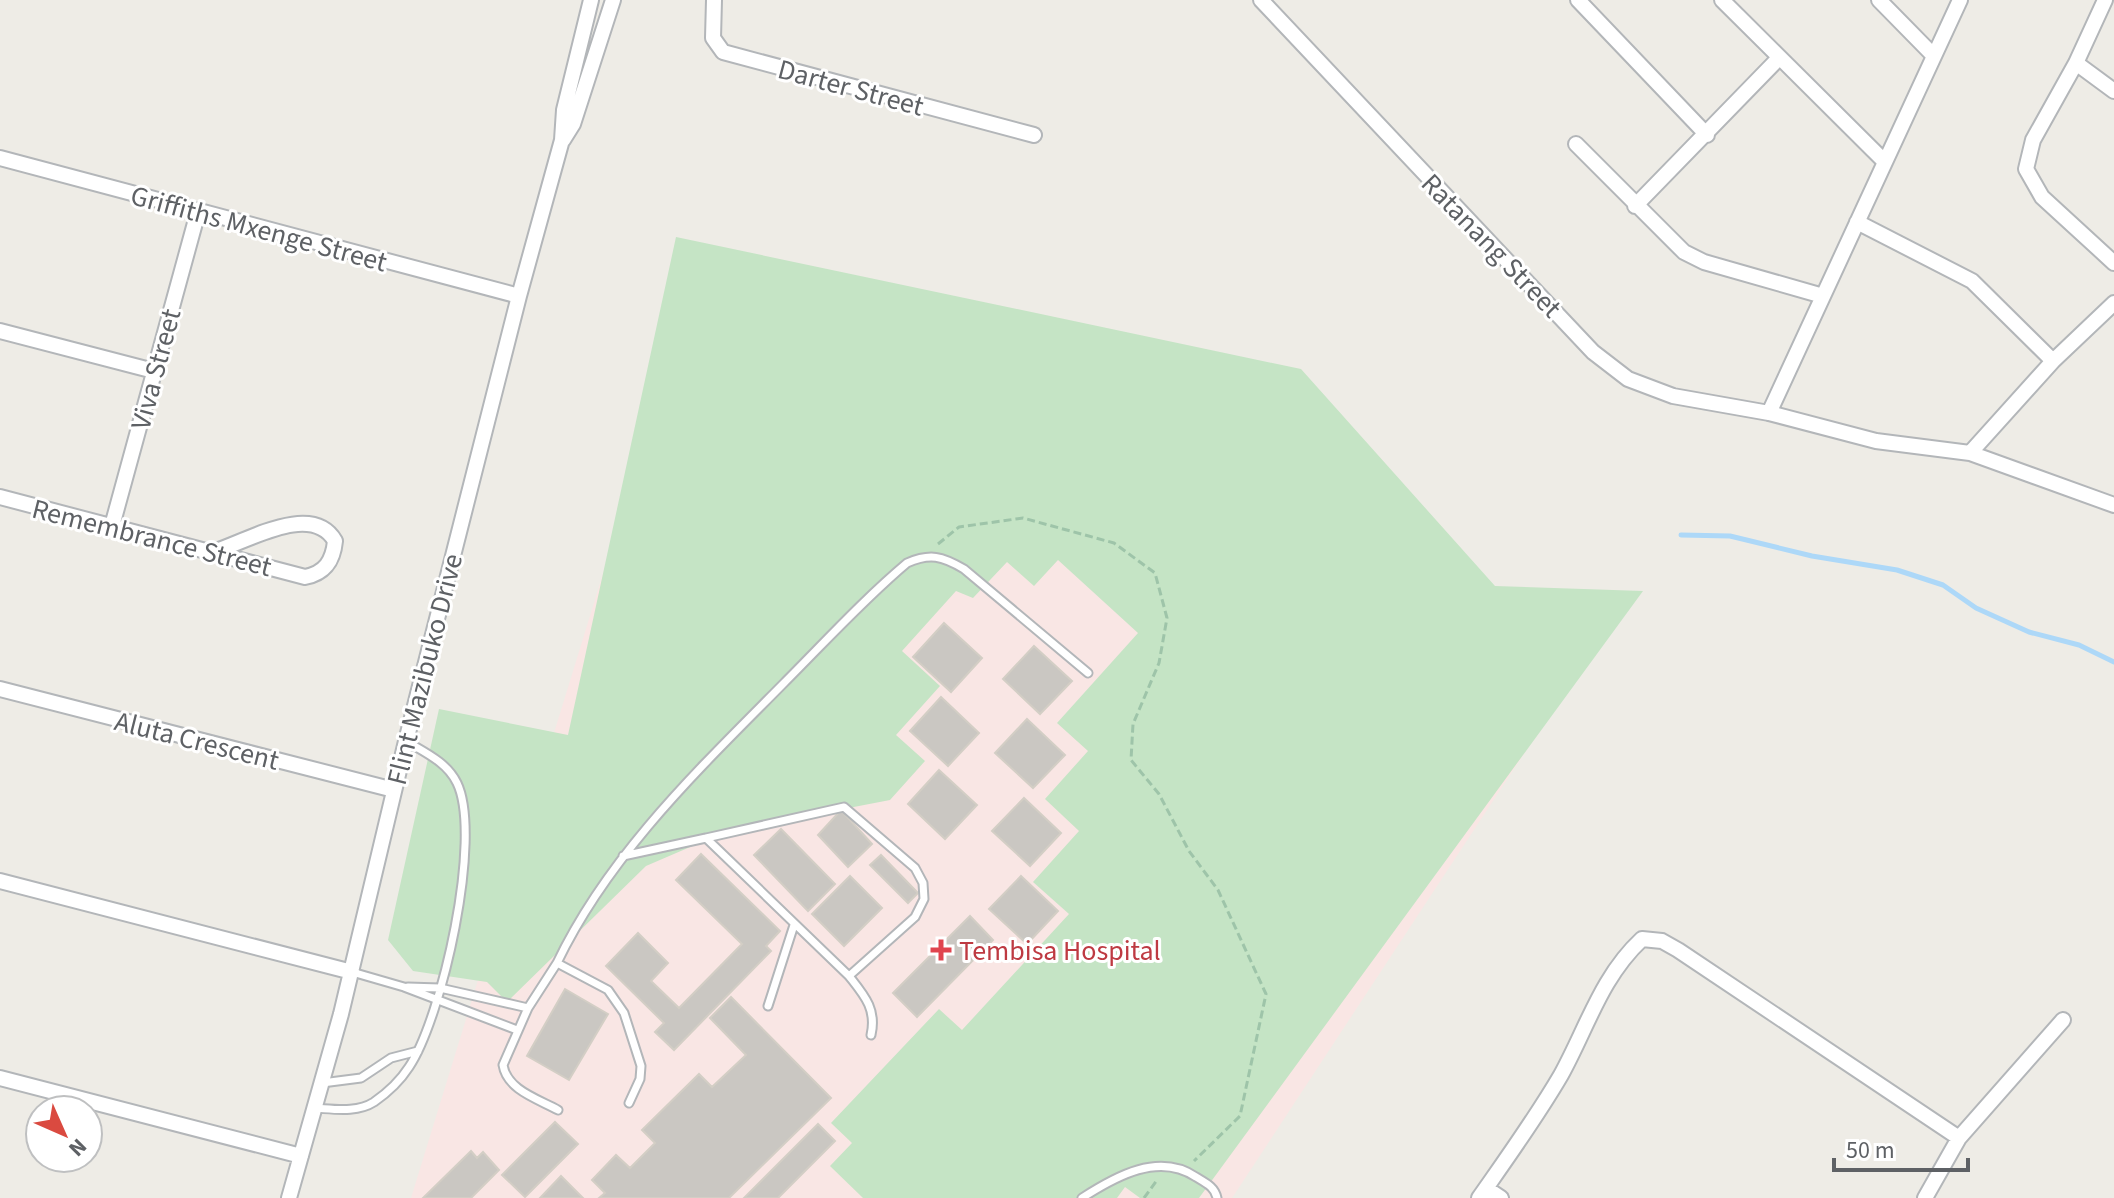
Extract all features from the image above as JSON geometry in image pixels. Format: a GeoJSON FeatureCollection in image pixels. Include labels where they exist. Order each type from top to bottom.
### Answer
{"type":"FeatureCollection","features":[{"type":"Feature","properties":{"kind":"street","name":"Flint Mazibuko Drive"},"geometry":{"type":"LineString","coordinates":[[289,1198],[352,972],[406,741],[519,296],[562,140],[564,110],[591,0]]}},
{"type":"Feature","properties":{"kind":"street","name":"Flint Mazibuko Drive"},"geometry":{"type":"LineString","coordinates":[[562,140],[573,124],[613,0]]}},
{"type":"Feature","properties":{"kind":"street","name":"Darter Street"},"geometry":{"type":"LineString","coordinates":[[714,0],[713,38],[723,52],[1034,135]]}},
{"type":"Feature","properties":{"kind":"street","name":"Ratanang Street"},"geometry":{"type":"LineString","coordinates":[[1261,0],[1609,367],[1628,379],[1673,396],[1769,413],[1876,441],[1970,453],[2114,505]]}},
{"type":"Feature","properties":{"kind":"street"},"geometry":{"type":"LineString","coordinates":[[1578,0],[1707,135]]}},
{"type":"Feature","properties":{"kind":"street"},"geometry":{"type":"LineString","coordinates":[[1722,0],[1885,162]]}},
{"type":"Feature","properties":{"kind":"street"},"geometry":{"type":"LineString","coordinates":[[1879,0],[1933,55]]}},
{"type":"Feature","properties":{"kind":"street"},"geometry":{"type":"LineString","coordinates":[[1769,413],[1960,0]]}},
{"type":"Feature","properties":{"kind":"street"},"geometry":{"type":"LineString","coordinates":[[2105,0],[2076,63],[2033,140],[2026,169],[2042,197],[2114,263]]}},
{"type":"Feature","properties":{"kind":"street"},"geometry":{"type":"LineString","coordinates":[[1635,206],[1779,58]]}},
{"type":"Feature","properties":{"kind":"street"},"geometry":{"type":"LineString","coordinates":[[2076,63],[2114,91]]}},
{"type":"Feature","properties":{"kind":"street"},"geometry":{"type":"LineString","coordinates":[[1576,144],[1684,252],[1704,262],[1823,296]]}},
{"type":"Feature","properties":{"kind":"street","name":"Griffiths Mxenge Street"},"geometry":{"type":"LineString","coordinates":[[0,158],[519,296]]}},
{"type":"Feature","properties":{"kind":"street","name":"Viva Street"},"geometry":{"type":"LineString","coordinates":[[112,526],[198,212]]}},
{"type":"Feature","properties":{"kind":"street"},"geometry":{"type":"LineString","coordinates":[[1857,222],[1972,281],[2053,361]]}},
{"type":"Feature","properties":{"kind":"street"},"geometry":{"type":"LineString","coordinates":[[1970,453],[2053,361],[2114,303]]}},
{"type":"Feature","properties":{"kind":"street"},"geometry":{"type":"LineString","coordinates":[[0,331],[154,371]]}},
{"type":"Feature","properties":{"kind":"street","name":"Remembrance Street"},"geometry":{"type":"LineString","coordinates":[[0,497],[305,577],[318,574],[334,553],[335,541],[329,530],[310,522],[269,531],[213,552]]}},
{"type":"Feature","properties":{"kind":"street","name":"Aluta Crescent"},"geometry":{"type":"LineString","coordinates":[[0,689],[394,790]]}},
{"type":"Feature","properties":{"kind":"street"},"geometry":{"type":"LineString","coordinates":[[0,881],[352,972]]}},
{"type":"Feature","properties":{"kind":"street"},"geometry":{"type":"LineString","coordinates":[[1501,1198],[1483,1193],[1561,1074],[1619,961],[1642,939],[1651,938],[1678,950],[1959,1138]]}},
{"type":"Feature","properties":{"kind":"street"},"geometry":{"type":"LineString","coordinates":[[1925,1198],[1959,1138],[2063,1020]]}},
{"type":"Feature","properties":{"kind":"street"},"geometry":{"type":"LineString","coordinates":[[0,1078],[301,1156]]}},
{"type":"Feature","properties":{"kind":"lane"},"geometry":{"type":"LineString","coordinates":[[558,1110],[515,1086],[504,1073],[505,1053],[591,899],[623,856],[722,746],[888,579],[923,556],[943,556],[964,569],[1088,673]]}},
{"type":"Feature","properties":{"kind":"lane"},"geometry":{"type":"LineString","coordinates":[[314,1108],[351,1109],[374,1101],[397,1082],[418,1051],[440,988],[457,917],[464,847],[461,792],[456,779],[438,760],[406,741]]}},
{"type":"Feature","properties":{"kind":"lane"},"geometry":{"type":"LineString","coordinates":[[623,856],[844,807],[915,868],[923,883],[924,899],[915,917],[849,976]]}},
{"type":"Feature","properties":{"kind":"lane"},"geometry":{"type":"LineString","coordinates":[[706,838],[849,976],[873,1013],[871,1035]]}},
{"type":"Feature","properties":{"kind":"lane"},"geometry":{"type":"LineString","coordinates":[[768,1006],[794,925]]}},
{"type":"Feature","properties":{"kind":"lane"},"geometry":{"type":"LineString","coordinates":[[557,963],[608,990],[624,1013],[641,1066],[640,1079],[629,1103]]}},
{"type":"Feature","properties":{"kind":"lane"},"geometry":{"type":"LineString","coordinates":[[352,972],[404,987],[517,1030]]}},
{"type":"Feature","properties":{"kind":"lane"},"geometry":{"type":"LineString","coordinates":[[404,987],[440,988],[528,1008]]}},
{"type":"Feature","properties":{"kind":"lane"},"geometry":{"type":"LineString","coordinates":[[322,1083],[361,1078],[391,1058],[418,1051]]}},
{"type":"Feature","properties":{"kind":"lane"},"geometry":{"type":"LineString","coordinates":[[1082,1198],[1148,1166],[1170,1164],[1184,1169],[1211,1187],[1217,1198]]}},
{"type":"Feature","properties":{"kind":"path"},"geometry":{"type":"LineString","coordinates":[[923,556],[959,527],[1023,518],[1114,543],[1155,573],[1167,618],[1159,663],[1133,724],[1131,760],[1159,794],[1189,851],[1218,890],[1266,994],[1240,1116],[1184,1169],[1166,1172],[1150,1186],[1144,1198]]}},
{"type":"Feature","properties":{"kind":"shaded area","name":"Tembisa Hospital"},"geometry":{"type":"Polygon","coordinates":[[[696,271],[1558,702],[1232,1198],[411,1198],[696,271]]]}},
{"type":"Feature","properties":{"kind":"green space","name":"Tembisa Hospital"},"geometry":{"type":"Polygon","coordinates":[[[676,237],[1301,369],[1495,586],[1643,591],[1199,1198],[1140,1198],[1125,1187],[1117,1198],[863,1198],[830,1166],[852,1143],[831,1123],[939,1009],[962,1030],[1069,914],[1033,882],[1079,831],[1045,799],[1088,751],[1057,723],[1138,633],[1058,560],[1034,586],[1007,562],[973,598],[956,591],[902,651],[940,686],[896,735],[925,761],[890,800],[725,832],[646,866],[507,1002],[487,982],[413,971],[388,940],[439,709],[568,735],[676,237]]]}},
{"type":"Feature","properties":{"kind":"building"},"geometry":{"type":"Polygon","coordinates":[[[944,623],[982,658],[951,692],[913,657],[944,623]]]}},
{"type":"Feature","properties":{"kind":"building"},"geometry":{"type":"Polygon","coordinates":[[[1034,646],[1072,681],[1040,714],[1003,679],[1034,646]]]}},
{"type":"Feature","properties":{"kind":"building"},"geometry":{"type":"Polygon","coordinates":[[[941,697],[979,733],[948,766],[910,731],[941,697]]]}},
{"type":"Feature","properties":{"kind":"building"},"geometry":{"type":"Polygon","coordinates":[[[1027,719],[1065,755],[1033,788],[995,753],[1027,719]]]}},
{"type":"Feature","properties":{"kind":"building"},"geometry":{"type":"Polygon","coordinates":[[[939,770],[977,805],[945,839],[908,804],[939,770]]]}},
{"type":"Feature","properties":{"kind":"building"},"geometry":{"type":"Polygon","coordinates":[[[1024,798],[1061,833],[1030,866],[992,831],[1024,798]]]}},
{"type":"Feature","properties":{"kind":"building"},"geometry":{"type":"Polygon","coordinates":[[[841,810],[872,844],[848,867],[818,835],[841,810]]]}},
{"type":"Feature","properties":{"kind":"building"},"geometry":{"type":"Polygon","coordinates":[[[781,829],[835,884],[808,911],[754,855],[781,829]]]}},
{"type":"Feature","properties":{"kind":"building"},"geometry":{"type":"Polygon","coordinates":[[[701,854],[780,931],[766,946],[771,951],[674,1050],[655,1032],[664,1023],[606,966],[638,933],[668,963],[651,981],[679,1008],[742,944],[676,880],[701,854]]]}},
{"type":"Feature","properties":{"kind":"building"},"geometry":{"type":"Polygon","coordinates":[[[881,855],[918,893],[908,903],[870,865],[881,855]]]}},
{"type":"Feature","properties":{"kind":"building"},"geometry":{"type":"Polygon","coordinates":[[[850,876],[882,908],[844,946],[812,914],[850,876]]]}},
{"type":"Feature","properties":{"kind":"building"},"geometry":{"type":"Polygon","coordinates":[[[1021,876],[1058,911],[1027,944],[989,909],[1021,876]]]}},
{"type":"Feature","properties":{"kind":"building"},"geometry":{"type":"Polygon","coordinates":[[[970,916],[993,940],[917,1017],[893,993],[970,916]]]}},
{"type":"Feature","properties":{"kind":"building"},"geometry":{"type":"Polygon","coordinates":[[[565,989],[608,1014],[569,1080],[527,1056],[565,989]]]}},
{"type":"Feature","properties":{"kind":"building"},"geometry":{"type":"Polygon","coordinates":[[[731,997],[831,1098],[729,1198],[599,1198],[605,1193],[592,1180],[616,1155],[630,1168],[655,1143],[642,1130],[699,1074],[712,1087],[746,1055],[710,1018],[731,997]]]}},
{"type":"Feature","properties":{"kind":"building"},"geometry":{"type":"Polygon","coordinates":[[[555,1122],[578,1144],[525,1197],[502,1175],[555,1122]]]}},
{"type":"Feature","properties":{"kind":"building"},"geometry":{"type":"Polygon","coordinates":[[[818,1124],[835,1141],[778,1198],[744,1198],[818,1124]]]}},
{"type":"Feature","properties":{"kind":"building"},"geometry":{"type":"Polygon","coordinates":[[[471,1151],[477,1158],[483,1152],[499,1170],[471,1198],[423,1198],[471,1151]]]}},
{"type":"Feature","properties":{"kind":"building"},"geometry":{"type":"Polygon","coordinates":[[[561,1176],[583,1198],[540,1198],[561,1176]]]}},
{"type":"Feature","properties":{"kind":"waterway"},"geometry":{"type":"LineString","coordinates":[[1681,535],[1730,536],[1812,556],[1897,570],[1943,585],[1976,608],[2029,632],[2079,645],[2114,662]]}},
{"type":"Feature","properties":{"kind":"place","name":"Tembisa Hospital"},"geometry":{"type":"Point","coordinates":[941,950]}}]}
